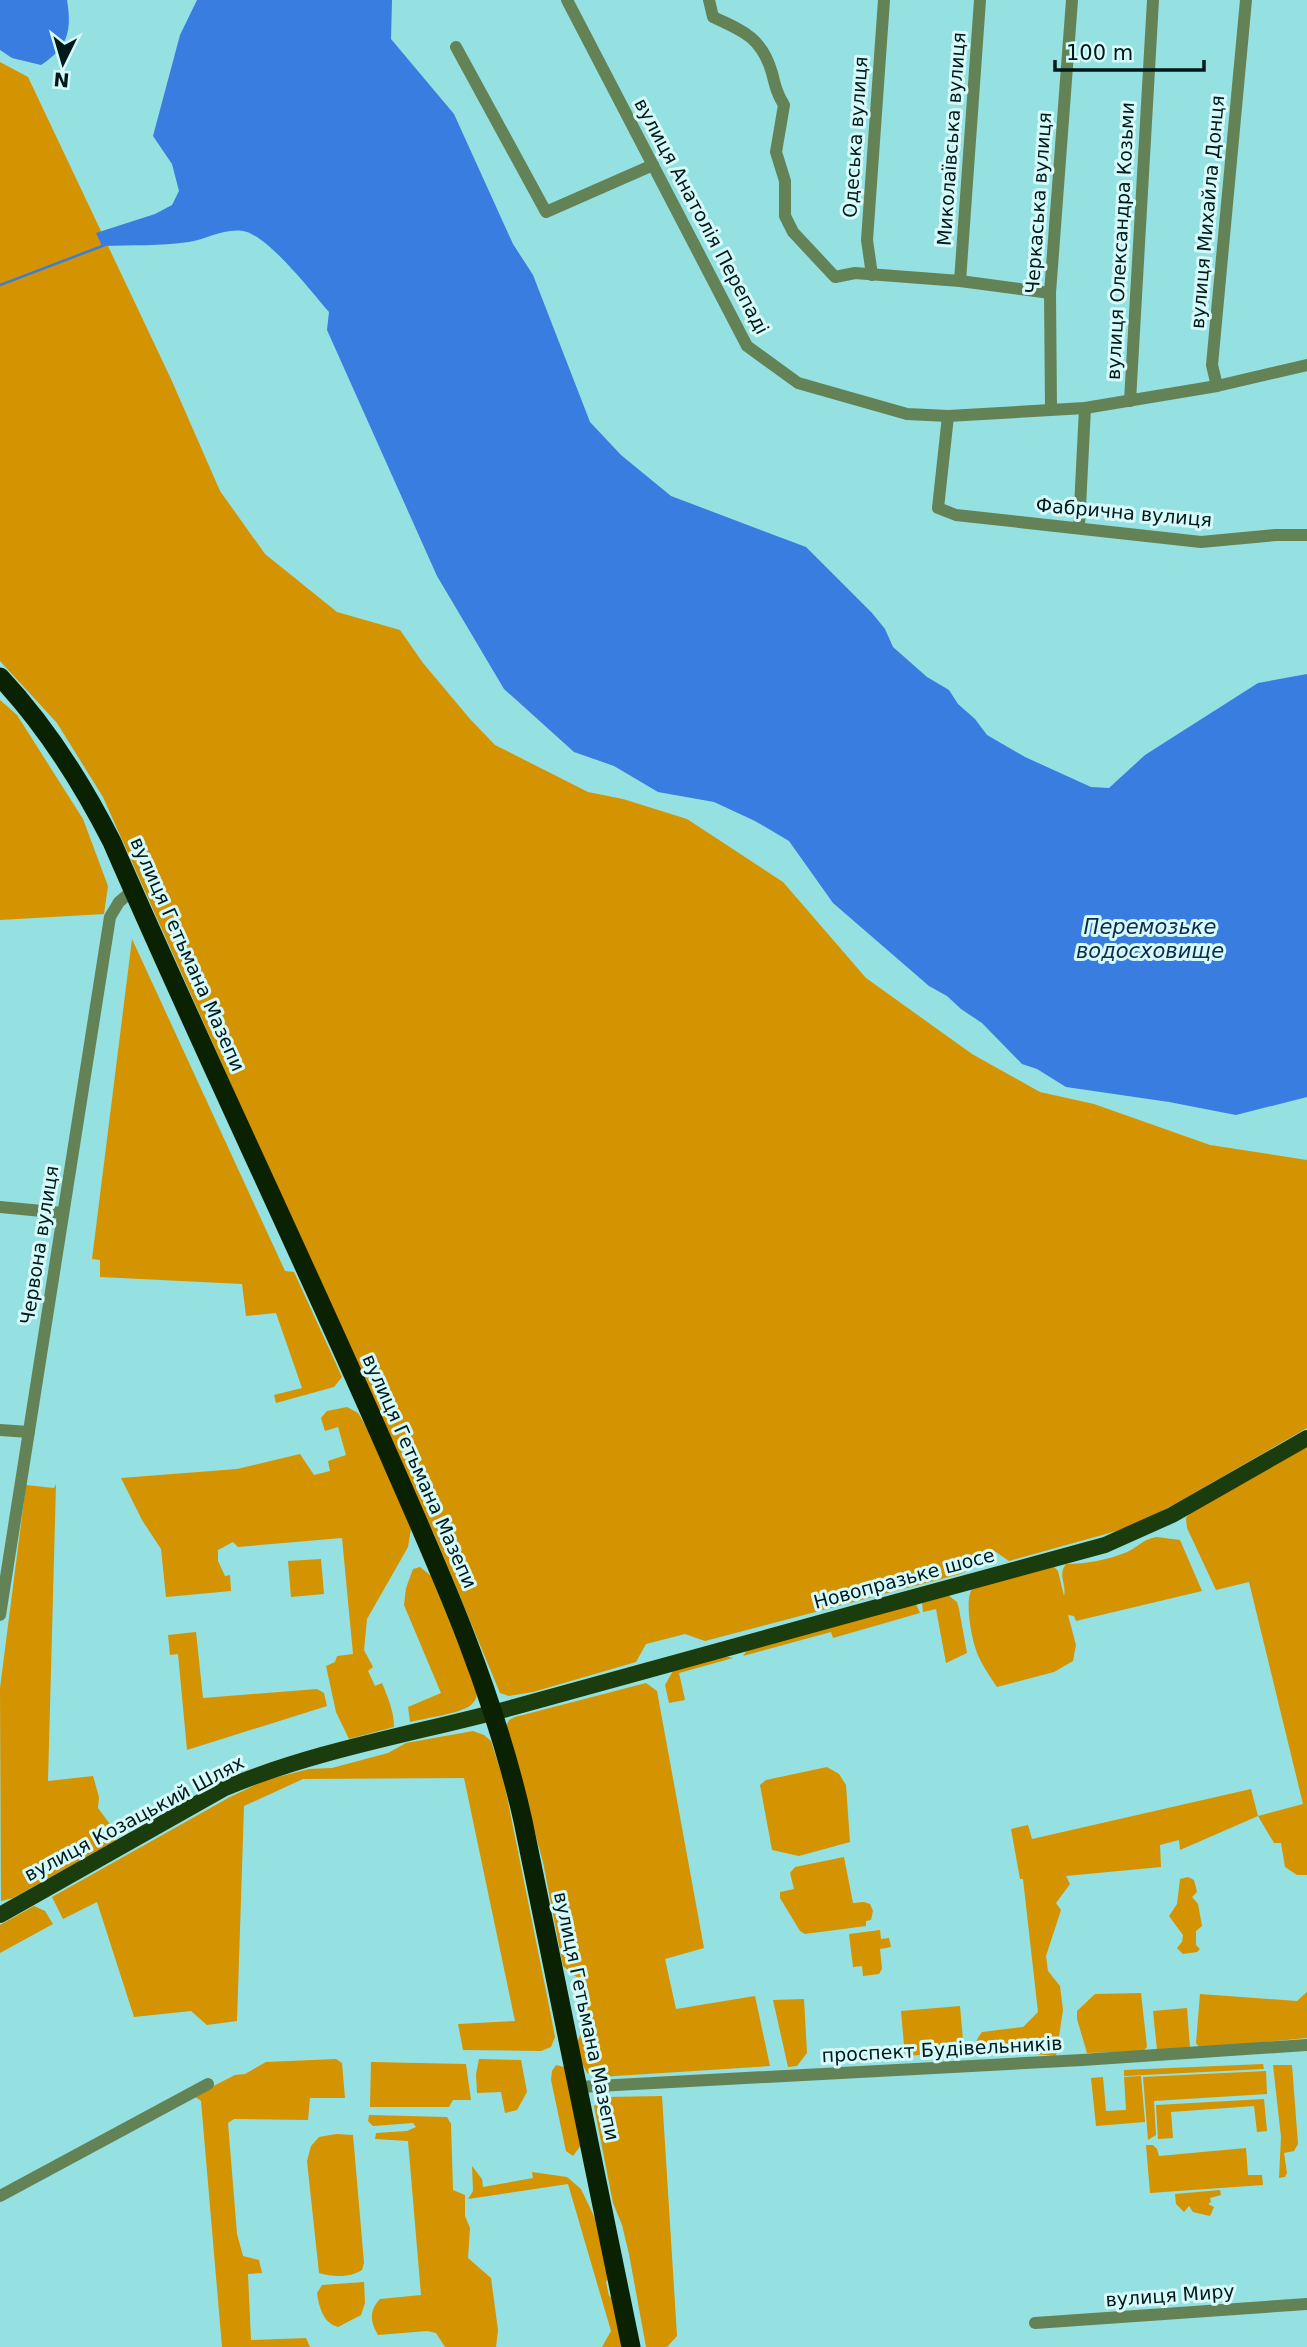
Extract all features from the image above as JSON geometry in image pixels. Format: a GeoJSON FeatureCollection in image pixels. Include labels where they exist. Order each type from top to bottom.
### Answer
{"type":"FeatureCollection","features":[{"type":"Feature","properties":{"kind":"highway","name":"вулиця Гетьмана Мазепи"},"geometry":{"type":"LineString","coordinates":[[0,677],[28,707],[78,779],[112,842],[461,1621],[494,1712],[518,1797],[631,2347]]}},
{"type":"Feature","properties":{"kind":"main road","name":"Новопразьке шосе"},"geometry":{"type":"LineString","coordinates":[[494,1712],[1105,1545],[1172,1515],[1307,1438]]}},
{"type":"Feature","properties":{"kind":"main road","name":"вулиця Козацький Шлях"},"geometry":{"type":"LineString","coordinates":[[0,1914],[223,1788],[261,1773],[342,1750],[494,1712]]}},
{"type":"Feature","properties":{"kind":"street","name":"вулиця Анатолія Перепаді"},"geometry":{"type":"LineString","coordinates":[[566,0],[747,346],[798,383],[907,414],[948,416],[1085,408],[1217,386],[1307,365]]}},
{"type":"Feature","properties":{"kind":"street"},"geometry":{"type":"LineString","coordinates":[[709,0],[713,17],[746,31],[759,44],[771,71],[775,91],[783,105],[782,126],[776,152],[785,181],[785,216],[793,232],[835,277],[855,272],[960,281],[1050,293]]}},
{"type":"Feature","properties":{"kind":"street","name":"Одеська вулиця"},"geometry":{"type":"LineString","coordinates":[[872,275],[867,240],[884,0]]}},
{"type":"Feature","properties":{"kind":"street","name":"Миколаївська вулиця"},"geometry":{"type":"LineString","coordinates":[[960,281],[980,0]]}},
{"type":"Feature","properties":{"kind":"street","name":"Черкаська вулиця"},"geometry":{"type":"LineString","coordinates":[[1051,409],[1050,293],[1072,0]]}},
{"type":"Feature","properties":{"kind":"street","name":"вулиця Олександра Козьми"},"geometry":{"type":"LineString","coordinates":[[1130,401],[1153,0]]}},
{"type":"Feature","properties":{"kind":"street","name":"вулиця Михайла Донця"},"geometry":{"type":"LineString","coordinates":[[1217,386],[1212,365],[1246,0]]}},
{"type":"Feature","properties":{"kind":"street"},"geometry":{"type":"LineString","coordinates":[[456,47],[546,212],[653,165]]}},
{"type":"Feature","properties":{"kind":"street"},"geometry":{"type":"LineString","coordinates":[[1079,527],[1085,408]]}},
{"type":"Feature","properties":{"kind":"street","name":"Фабрична вулиця"},"geometry":{"type":"LineString","coordinates":[[948,416],[938,508],[956,515],[1201,542],[1307,535]]}},
{"type":"Feature","properties":{"kind":"street","name":"Червона вулиця"},"geometry":{"type":"LineString","coordinates":[[0,1615],[110,916],[119,902],[133,890]]}},
{"type":"Feature","properties":{"kind":"street"},"geometry":{"type":"LineString","coordinates":[[0,1207],[63,1213]]}},
{"type":"Feature","properties":{"kind":"street"},"geometry":{"type":"LineString","coordinates":[[0,1430],[29,1432]]}},
{"type":"Feature","properties":{"kind":"street","name":"проспект Будівельників"},"geometry":{"type":"LineString","coordinates":[[579,2087],[1069,2061],[1307,2045]]}},
{"type":"Feature","properties":{"kind":"street"},"geometry":{"type":"LineString","coordinates":[[0,2196],[208,2084]]}},
{"type":"Feature","properties":{"kind":"street","name":"вулиця Миру"},"geometry":{"type":"LineString","coordinates":[[1035,2323],[1307,2304]]}},
{"type":"Feature","properties":{"kind":"shaded area"},"geometry":{"type":"Polygon","coordinates":[[[0,62],[28,77],[171,379],[220,491],[265,554],[337,612],[400,630],[423,663],[495,745],[588,792],[623,799],[687,819],[783,882],[866,978],[972,1054],[1040,1092],[1094,1104],[1210,1145],[1307,1160],[1307,1428],[1131,1527],[1009,1561],[996,1552],[972,1558],[964,1573],[705,1641],[685,1634],[646,1644],[636,1662],[533,1692],[509,1696],[500,1693],[434,1534],[409,1484],[103,797],[57,723],[0,661],[0,62]]]}},
{"type":"Feature","properties":{"kind":"shaded area"},"geometry":{"type":"Polygon","coordinates":[[[0,700],[17,715],[83,819],[108,886],[104,914],[0,920],[0,700]]]}},
{"type":"Feature","properties":{"kind":"shaded area"},"geometry":{"type":"Polygon","coordinates":[[[132,939],[285,1271],[294,1272],[342,1377],[334,1387],[276,1403],[274,1395],[302,1388],[276,1313],[246,1316],[242,1284],[100,1277],[100,1260],[92,1259],[132,939]]]}},
{"type":"Feature","properties":{"kind":"shaded area"},"geometry":{"type":"Polygon","coordinates":[[[347,1407],[358,1413],[373,1438],[411,1529],[408,1547],[367,1619],[364,1650],[373,1667],[368,1671],[375,1686],[382,1683],[392,1710],[394,1727],[349,1739],[336,1712],[326,1666],[335,1662],[337,1656],[353,1654],[342,1538],[238,1547],[233,1542],[218,1550],[218,1561],[225,1576],[230,1575],[231,1591],[166,1597],[161,1549],[142,1520],[121,1478],[237,1469],[300,1454],[314,1475],[330,1471],[328,1461],[346,1455],[338,1427],[325,1431],[321,1418],[327,1411],[347,1407]]]}},
{"type":"Feature","properties":{"kind":"shaded area"},"geometry":{"type":"Polygon","coordinates":[[[1307,1445],[1307,1875],[1297,1875],[1285,1867],[1281,1843],[1274,1843],[1258,1816],[1303,1804],[1249,1582],[1216,1590],[1187,1528],[1186,1518],[1192,1511],[1307,1445]]]}},
{"type":"Feature","properties":{"kind":"shaded area"},"geometry":{"type":"Polygon","coordinates":[[[56,1484],[48,1781],[93,1776],[99,1797],[98,1808],[118,1835],[115,1841],[13,1898],[1,1901],[0,1688],[26,1485],[54,1488],[56,1484]]]}},
{"type":"Feature","properties":{"kind":"shaded area"},"geometry":{"type":"Polygon","coordinates":[[[1157,1537],[1180,1540],[1202,1591],[1076,1621],[1074,1616],[1068,1615],[1076,1645],[1073,1661],[1054,1672],[997,1687],[982,1663],[973,1641],[969,1599],[973,1588],[1054,1567],[1058,1571],[1064,1596],[1062,1572],[1066,1564],[1112,1557],[1157,1537]]]}},
{"type":"Feature","properties":{"kind":"shaded area"},"geometry":{"type":"Polygon","coordinates":[[[321,1559],[324,1594],[291,1597],[288,1561],[321,1559]]]}},
{"type":"Feature","properties":{"kind":"shaded area"},"geometry":{"type":"Polygon","coordinates":[[[420,1567],[431,1576],[477,1693],[474,1701],[466,1708],[410,1722],[408,1707],[441,1693],[404,1605],[406,1588],[413,1569],[420,1567]]]}},
{"type":"Feature","properties":{"kind":"shaded area"},"geometry":{"type":"Polygon","coordinates":[[[948,1595],[957,1602],[967,1653],[946,1663],[936,1609],[923,1612],[922,1603],[948,1595]]]}},
{"type":"Feature","properties":{"kind":"shaded area"},"geometry":{"type":"Polygon","coordinates":[[[916,1604],[920,1613],[833,1638],[831,1632],[743,1656],[748,1649],[916,1604]]]}},
{"type":"Feature","properties":{"kind":"shaded area"},"geometry":{"type":"Polygon","coordinates":[[[196,1632],[203,1698],[317,1689],[324,1693],[327,1706],[187,1750],[178,1654],[170,1655],[168,1635],[196,1632]]]}},
{"type":"Feature","properties":{"kind":"shaded area"},"geometry":{"type":"Polygon","coordinates":[[[724,1656],[733,1658],[679,1673],[685,1700],[669,1703],[665,1685],[673,1671],[724,1656]]]}},
{"type":"Feature","properties":{"kind":"shaded area"},"geometry":{"type":"Polygon","coordinates":[[[646,1683],[657,1691],[704,1948],[665,1959],[676,2009],[755,1996],[770,2066],[600,2077],[587,2073],[580,2059],[577,2042],[587,2022],[579,1979],[563,1966],[543,1862],[506,1726],[509,1720],[515,1717],[646,1683]]]}},
{"type":"Feature","properties":{"kind":"shaded area"},"geometry":{"type":"Polygon","coordinates":[[[473,1731],[491,1741],[504,1782],[555,2037],[551,2047],[541,2051],[463,2050],[458,2024],[515,2021],[464,1778],[303,1779],[244,1806],[237,2021],[207,2025],[191,2011],[134,2017],[97,1902],[63,1919],[52,1897],[230,1797],[266,1780],[309,1769],[332,1768],[388,1753],[406,1743],[473,1731]]]}},
{"type":"Feature","properties":{"kind":"shaded area"},"geometry":{"type":"Polygon","coordinates":[[[827,1767],[839,1774],[846,1785],[850,1842],[799,1856],[772,1850],[760,1785],[766,1780],[827,1767]]]}},
{"type":"Feature","properties":{"kind":"shaded area"},"geometry":{"type":"Polygon","coordinates":[[[1251,1789],[1258,1816],[1180,1850],[1179,1840],[1160,1845],[1161,1867],[1066,1876],[1070,1884],[1056,1903],[1061,1910],[1046,1956],[1048,1971],[1060,1986],[1063,2010],[1056,2056],[1024,2053],[979,2054],[976,2042],[982,2032],[1023,2027],[1038,2012],[1023,1879],[1020,1879],[1011,1829],[1028,1825],[1032,1839],[1251,1789]]]}},
{"type":"Feature","properties":{"kind":"shaded area"},"geometry":{"type":"Polygon","coordinates":[[[844,1857],[853,1903],[870,1904],[873,1911],[871,1920],[866,1921],[866,1926],[805,1934],[800,1931],[780,1898],[780,1892],[794,1889],[790,1873],[795,1867],[844,1857]]]}},
{"type":"Feature","properties":{"kind":"shaded area"},"geometry":{"type":"Polygon","coordinates":[[[1188,1877],[1194,1880],[1197,1892],[1192,1897],[1198,1904],[1202,1926],[1196,1931],[1196,1945],[1200,1949],[1183,1954],[1177,1948],[1183,1935],[1169,1916],[1177,1904],[1180,1879],[1188,1877]]]}},
{"type":"Feature","properties":{"kind":"shaded area"},"geometry":{"type":"Polygon","coordinates":[[[34,1906],[45,1911],[53,1924],[0,1953],[0,1925],[34,1906]]]}},
{"type":"Feature","properties":{"kind":"shaded area"},"geometry":{"type":"Polygon","coordinates":[[[880,1930],[881,1939],[889,1938],[891,1947],[880,1949],[882,1969],[879,1974],[863,1976],[862,1966],[853,1967],[849,1934],[880,1930]]]}},
{"type":"Feature","properties":{"kind":"shaded area"},"geometry":{"type":"Polygon","coordinates":[[[1307,1992],[1307,2038],[1200,2048],[1196,2043],[1200,1994],[1297,2001],[1307,1992]]]}},
{"type":"Feature","properties":{"kind":"shaded area"},"geometry":{"type":"Polygon","coordinates":[[[1141,1993],[1147,2047],[1143,2051],[1087,2053],[1077,2011],[1095,1994],[1141,1993]]]}},
{"type":"Feature","properties":{"kind":"shaded area"},"geometry":{"type":"Polygon","coordinates":[[[804,1999],[807,2053],[797,2066],[788,2067],[773,2000],[804,1999]]]}},
{"type":"Feature","properties":{"kind":"shaded area"},"geometry":{"type":"Polygon","coordinates":[[[960,2006],[964,2052],[905,2056],[901,2011],[960,2006]]]}},
{"type":"Feature","properties":{"kind":"shaded area"},"geometry":{"type":"Polygon","coordinates":[[[1187,2008],[1190,2048],[1157,2050],[1153,2011],[1187,2008]]]}},
{"type":"Feature","properties":{"kind":"shaded area"},"geometry":{"type":"Polygon","coordinates":[[[336,2059],[342,2063],[345,2098],[310,2098],[308,2120],[234,2119],[228,2123],[237,2234],[243,2256],[259,2260],[262,2273],[248,2274],[251,2340],[306,2338],[310,2347],[222,2347],[201,2101],[194,2096],[266,2062],[336,2059]]]}},
{"type":"Feature","properties":{"kind":"shaded area"},"geometry":{"type":"Polygon","coordinates":[[[479,2059],[521,2060],[527,2092],[517,2110],[505,2113],[501,2092],[477,2093],[476,2074],[479,2059]]]}},
{"type":"Feature","properties":{"kind":"shaded area"},"geometry":{"type":"Polygon","coordinates":[[[371,2062],[466,2064],[471,2100],[453,2100],[449,2107],[370,2107],[371,2062]]]}},
{"type":"Feature","properties":{"kind":"shaded area"},"geometry":{"type":"Polygon","coordinates":[[[1263,2064],[1264,2069],[1124,2076],[1124,2070],[1263,2064]]]}},
{"type":"Feature","properties":{"kind":"shaded area"},"geometry":{"type":"Polygon","coordinates":[[[556,2065],[568,2068],[584,2141],[573,2156],[566,2151],[551,2080],[556,2065]]]}},
{"type":"Feature","properties":{"kind":"shaded area"},"geometry":{"type":"Polygon","coordinates":[[[1273,2065],[1292,2065],[1298,2144],[1294,2151],[1284,2153],[1287,2173],[1285,2177],[1279,2178],[1281,2137],[1273,2065]]]}},
{"type":"Feature","properties":{"kind":"shaded area"},"geometry":{"type":"Polygon","coordinates":[[[1266,2071],[1267,2094],[1154,2101],[1156,2135],[1148,2140],[1143,2077],[1266,2071]]]}},
{"type":"Feature","properties":{"kind":"shaded area"},"geometry":{"type":"Polygon","coordinates":[[[1141,2076],[1145,2122],[1096,2126],[1091,2078],[1103,2077],[1106,2111],[1126,2110],[1124,2077],[1141,2076]]]}},
{"type":"Feature","properties":{"kind":"shaded area"},"geometry":{"type":"Polygon","coordinates":[[[662,2096],[677,2336],[667,2347],[646,2347],[629,2254],[613,2203],[594,2106],[605,2097],[662,2096]]]}},
{"type":"Feature","properties":{"kind":"shaded area"},"geometry":{"type":"Polygon","coordinates":[[[1264,2099],[1267,2131],[1257,2132],[1254,2106],[1171,2112],[1173,2138],[1158,2139],[1156,2105],[1264,2099]]]}},
{"type":"Feature","properties":{"kind":"shaded area"},"geometry":{"type":"Polygon","coordinates":[[[369,2115],[447,2117],[451,2124],[453,2190],[465,2195],[465,2216],[470,2228],[468,2258],[491,2278],[498,2330],[496,2347],[445,2347],[436,2333],[427,2331],[378,2335],[375,2330],[372,2312],[380,2299],[421,2295],[408,2141],[375,2139],[376,2133],[407,2131],[416,2127],[413,2123],[373,2126],[368,2121],[369,2115]]]}},
{"type":"Feature","properties":{"kind":"shaded area"},"geometry":{"type":"Polygon","coordinates":[[[353,2135],[364,2263],[362,2270],[341,2276],[319,2273],[307,2161],[311,2146],[319,2137],[353,2135]]]}},
{"type":"Feature","properties":{"kind":"shaded area"},"geometry":{"type":"Polygon","coordinates":[[[1146,2145],[1153,2145],[1159,2156],[1246,2148],[1248,2175],[1262,2175],[1263,2185],[1150,2193],[1146,2145]]]}},
{"type":"Feature","properties":{"kind":"shaded area"},"geometry":{"type":"Polygon","coordinates":[[[472,2166],[482,2179],[483,2187],[533,2178],[532,2172],[567,2177],[581,2189],[602,2233],[611,2271],[606,2282],[609,2296],[615,2299],[623,2331],[621,2347],[602,2347],[611,2331],[568,2184],[468,2199],[473,2191],[472,2166]]]}},
{"type":"Feature","properties":{"kind":"shaded area"},"geometry":{"type":"Polygon","coordinates":[[[1220,2190],[1221,2195],[1210,2198],[1211,2202],[1208,2204],[1214,2207],[1210,2216],[1193,2212],[1189,2206],[1184,2212],[1176,2204],[1175,2194],[1220,2190]]]}},
{"type":"Feature","properties":{"kind":"shaded area"},"geometry":{"type":"Polygon","coordinates":[[[364,2282],[365,2303],[361,2315],[338,2327],[329,2322],[323,2314],[317,2293],[322,2285],[364,2282]]]}},
{"type":"Feature","properties":{"kind":"water"},"geometry":{"type":"Polygon","coordinates":[[[0,0],[67,0],[68,29],[57,52],[41,65],[12,58],[0,50],[0,0]]]}},
{"type":"Feature","properties":{"kind":"water","name":"Перемозьке водосховище"},"geometry":{"type":"Polygon","coordinates":[[[197,0],[392,0],[391,39],[454,114],[513,244],[533,275],[590,422],[621,455],[671,496],[806,547],[872,613],[885,629],[893,647],[927,677],[949,690],[958,704],[975,719],[987,735],[1025,757],[1091,787],[1109,788],[1145,755],[1258,683],[1307,674],[1307,1097],[1236,1115],[1066,1087],[1037,1069],[1022,1064],[982,1023],[947,996],[929,986],[833,903],[789,841],[714,802],[658,792],[614,766],[574,752],[504,689],[437,576],[327,330],[329,312],[302,280],[268,245],[247,232],[225,232],[178,243],[102,246],[96,233],[155,214],[172,205],[179,191],[172,164],[153,136],[180,35],[197,0]]]}},
{"type":"Feature","properties":{"kind":"waterway"},"geometry":{"type":"LineString","coordinates":[[0,285],[105,245]]}}]}
